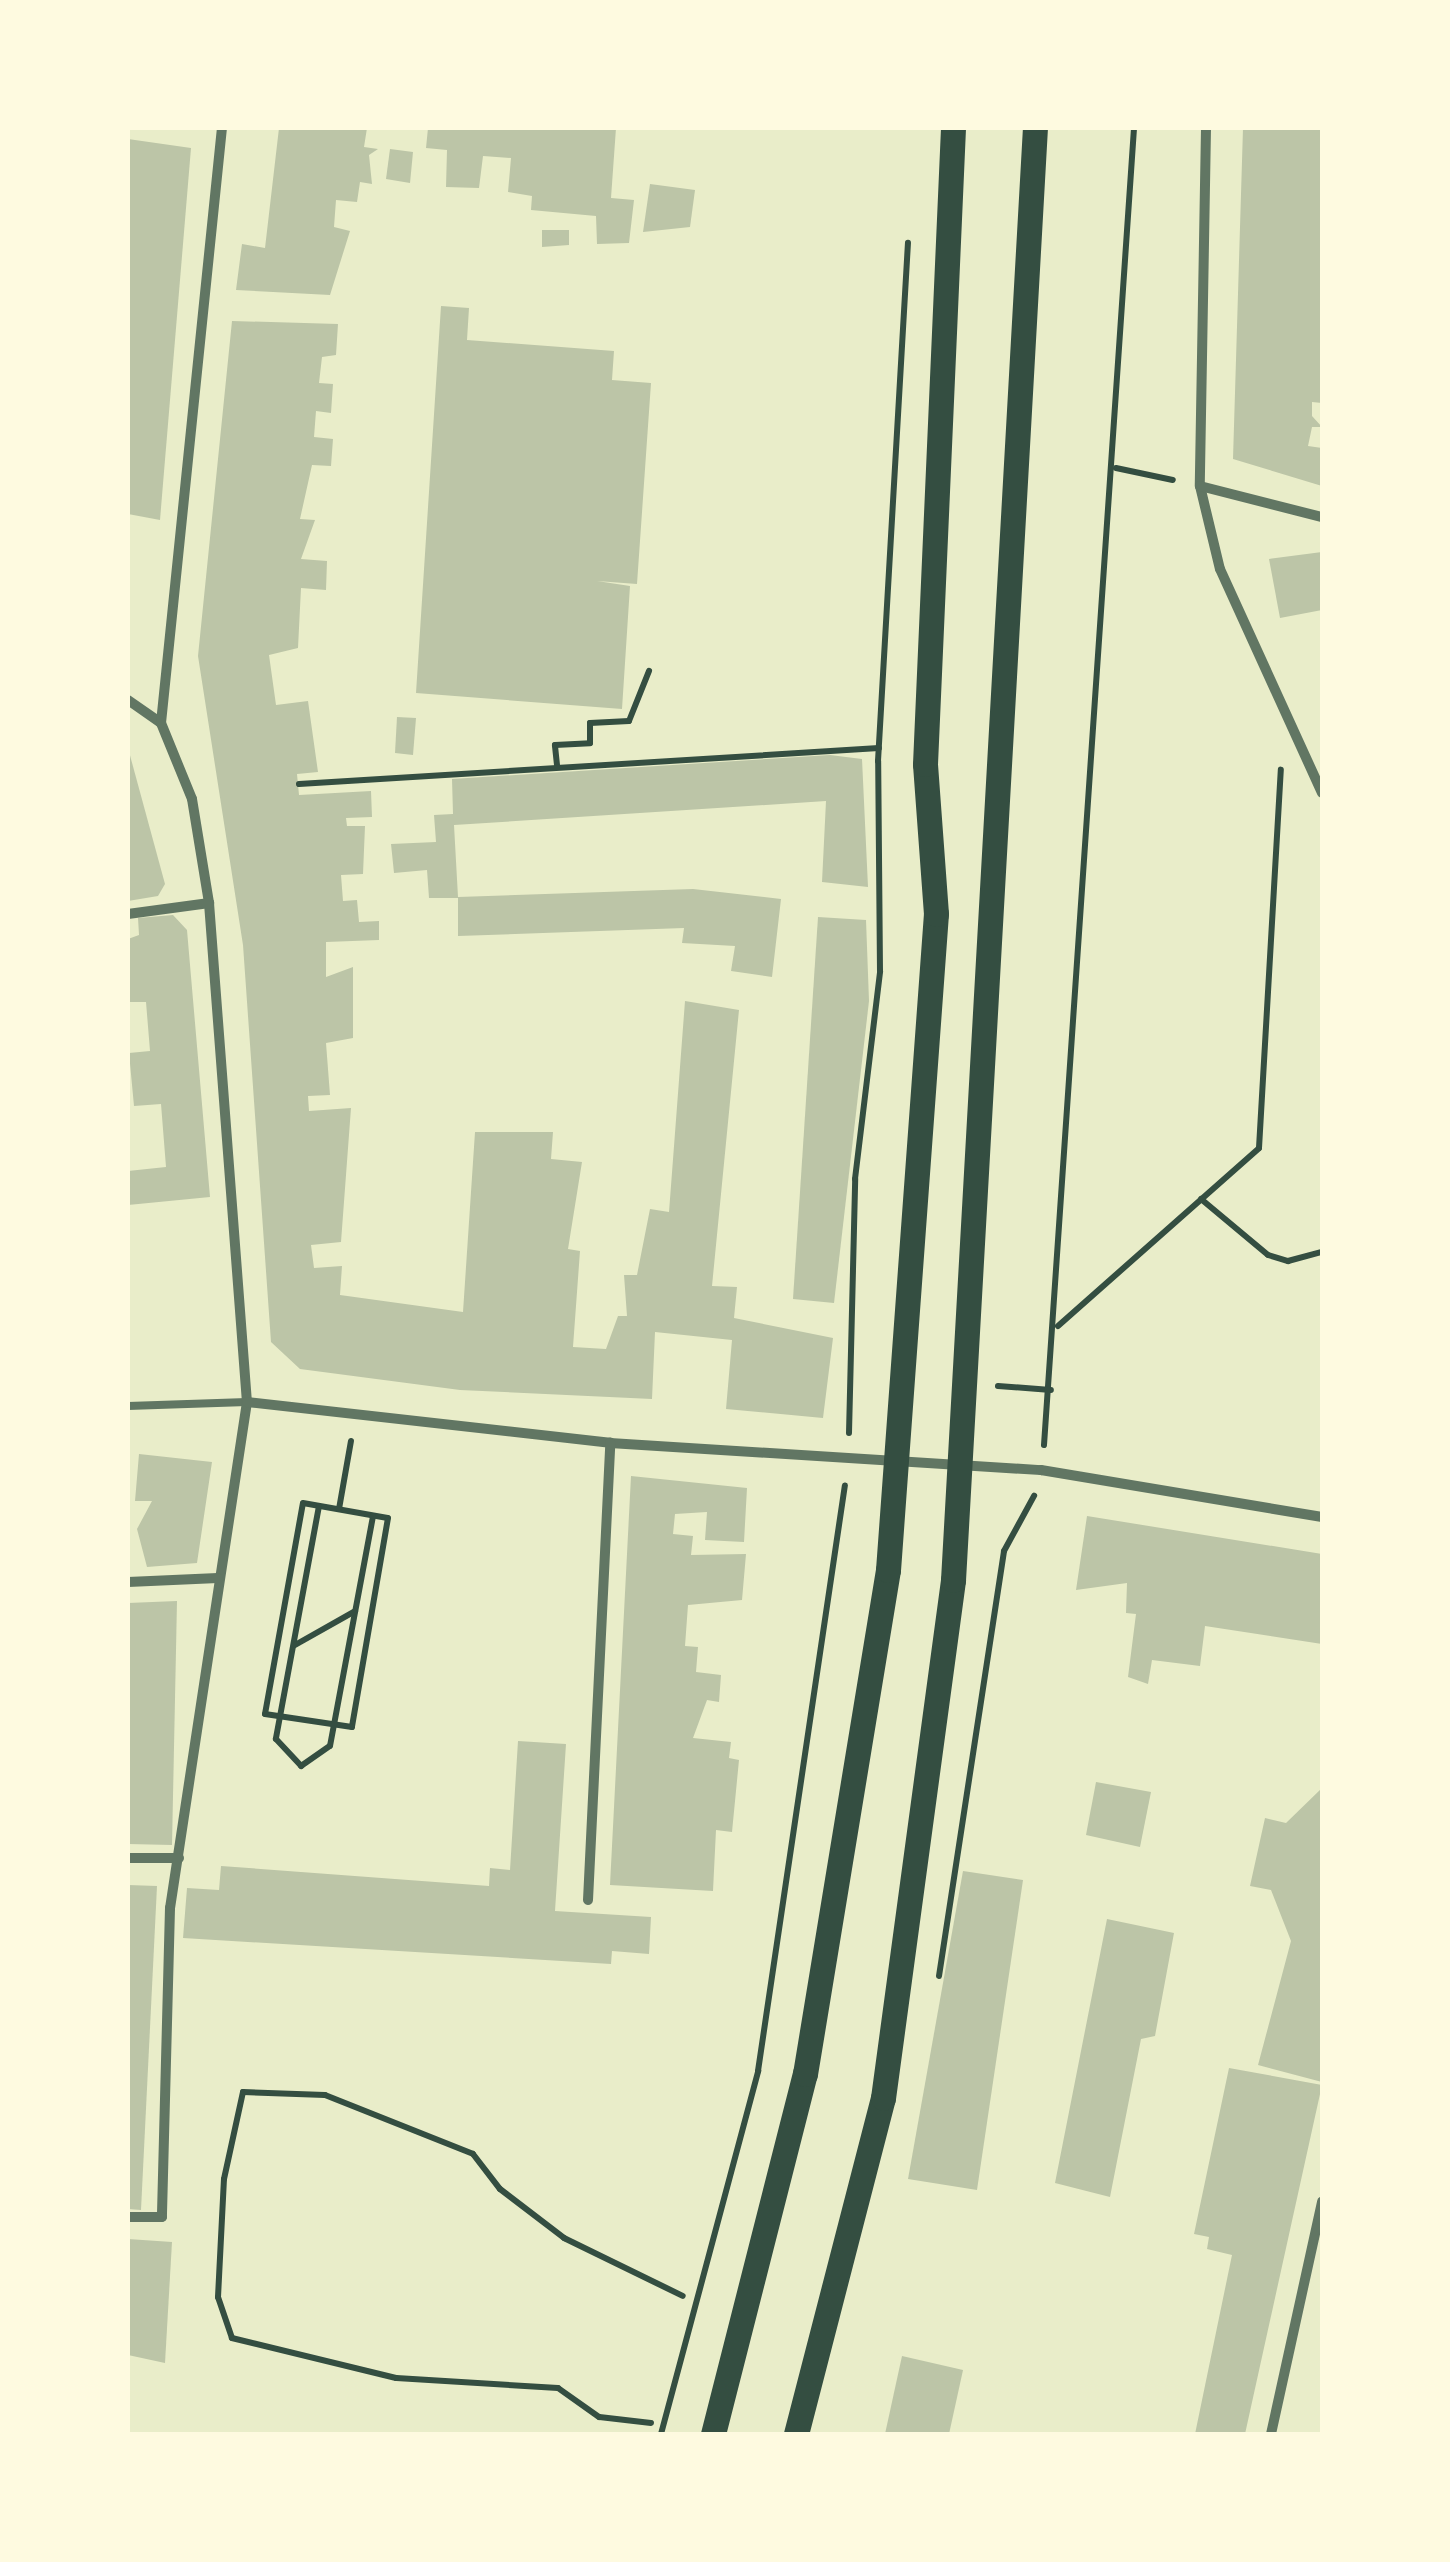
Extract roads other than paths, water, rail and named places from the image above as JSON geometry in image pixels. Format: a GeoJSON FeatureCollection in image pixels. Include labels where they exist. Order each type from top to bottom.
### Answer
{"type":"FeatureCollection","features":[{"type":"Feature","properties":{"kind":"main road"},"geometry":{"type":"LineString","coordinates":[[714,2434],[806,2074],[898,1464],[936,914],[925,764],[953,128]]}},
{"type":"Feature","properties":{"kind":"main road"},"geometry":{"type":"LineString","coordinates":[[796,2434],[882,2098],[927,1797],[960,1463],[1035,128]]}},
{"type":"Feature","properties":{"kind":"street"},"geometry":{"type":"LineString","coordinates":[[128,2216],[162,2217],[179,1858],[247,1402],[209,903],[192,799],[161,723],[222,128]]}},
{"type":"Feature","properties":{"kind":"street"},"geometry":{"type":"LineString","coordinates":[[1206,128],[1200,486],[1220,568],[1294,722],[1322,794]]}},
{"type":"Feature","properties":{"kind":"street"},"geometry":{"type":"LineString","coordinates":[[1200,486],[1322,517]]}},
{"type":"Feature","properties":{"kind":"street"},"geometry":{"type":"LineString","coordinates":[[128,700],[161,723]]}},
{"type":"Feature","properties":{"kind":"street"},"geometry":{"type":"LineString","coordinates":[[128,914],[209,903]]}},
{"type":"Feature","properties":{"kind":"street"},"geometry":{"type":"LineString","coordinates":[[247,1402],[354,1421],[610,1443],[1041,1470],[1322,1516]]}},
{"type":"Feature","properties":{"kind":"street"},"geometry":{"type":"LineString","coordinates":[[588,1900],[610,1443]]}},
{"type":"Feature","properties":{"kind":"street"},"geometry":{"type":"LineString","coordinates":[[128,1582],[218,1578]]}},
{"type":"Feature","properties":{"kind":"street"},"geometry":{"type":"LineString","coordinates":[[128,1858],[179,1858]]}},
{"type":"Feature","properties":{"kind":"street"},"geometry":{"type":"LineString","coordinates":[[1271,2434],[1322,2202]]}},
{"type":"Feature","properties":{"kind":"lane"},"geometry":{"type":"LineString","coordinates":[[128,1406],[247,1402]]}}]}
